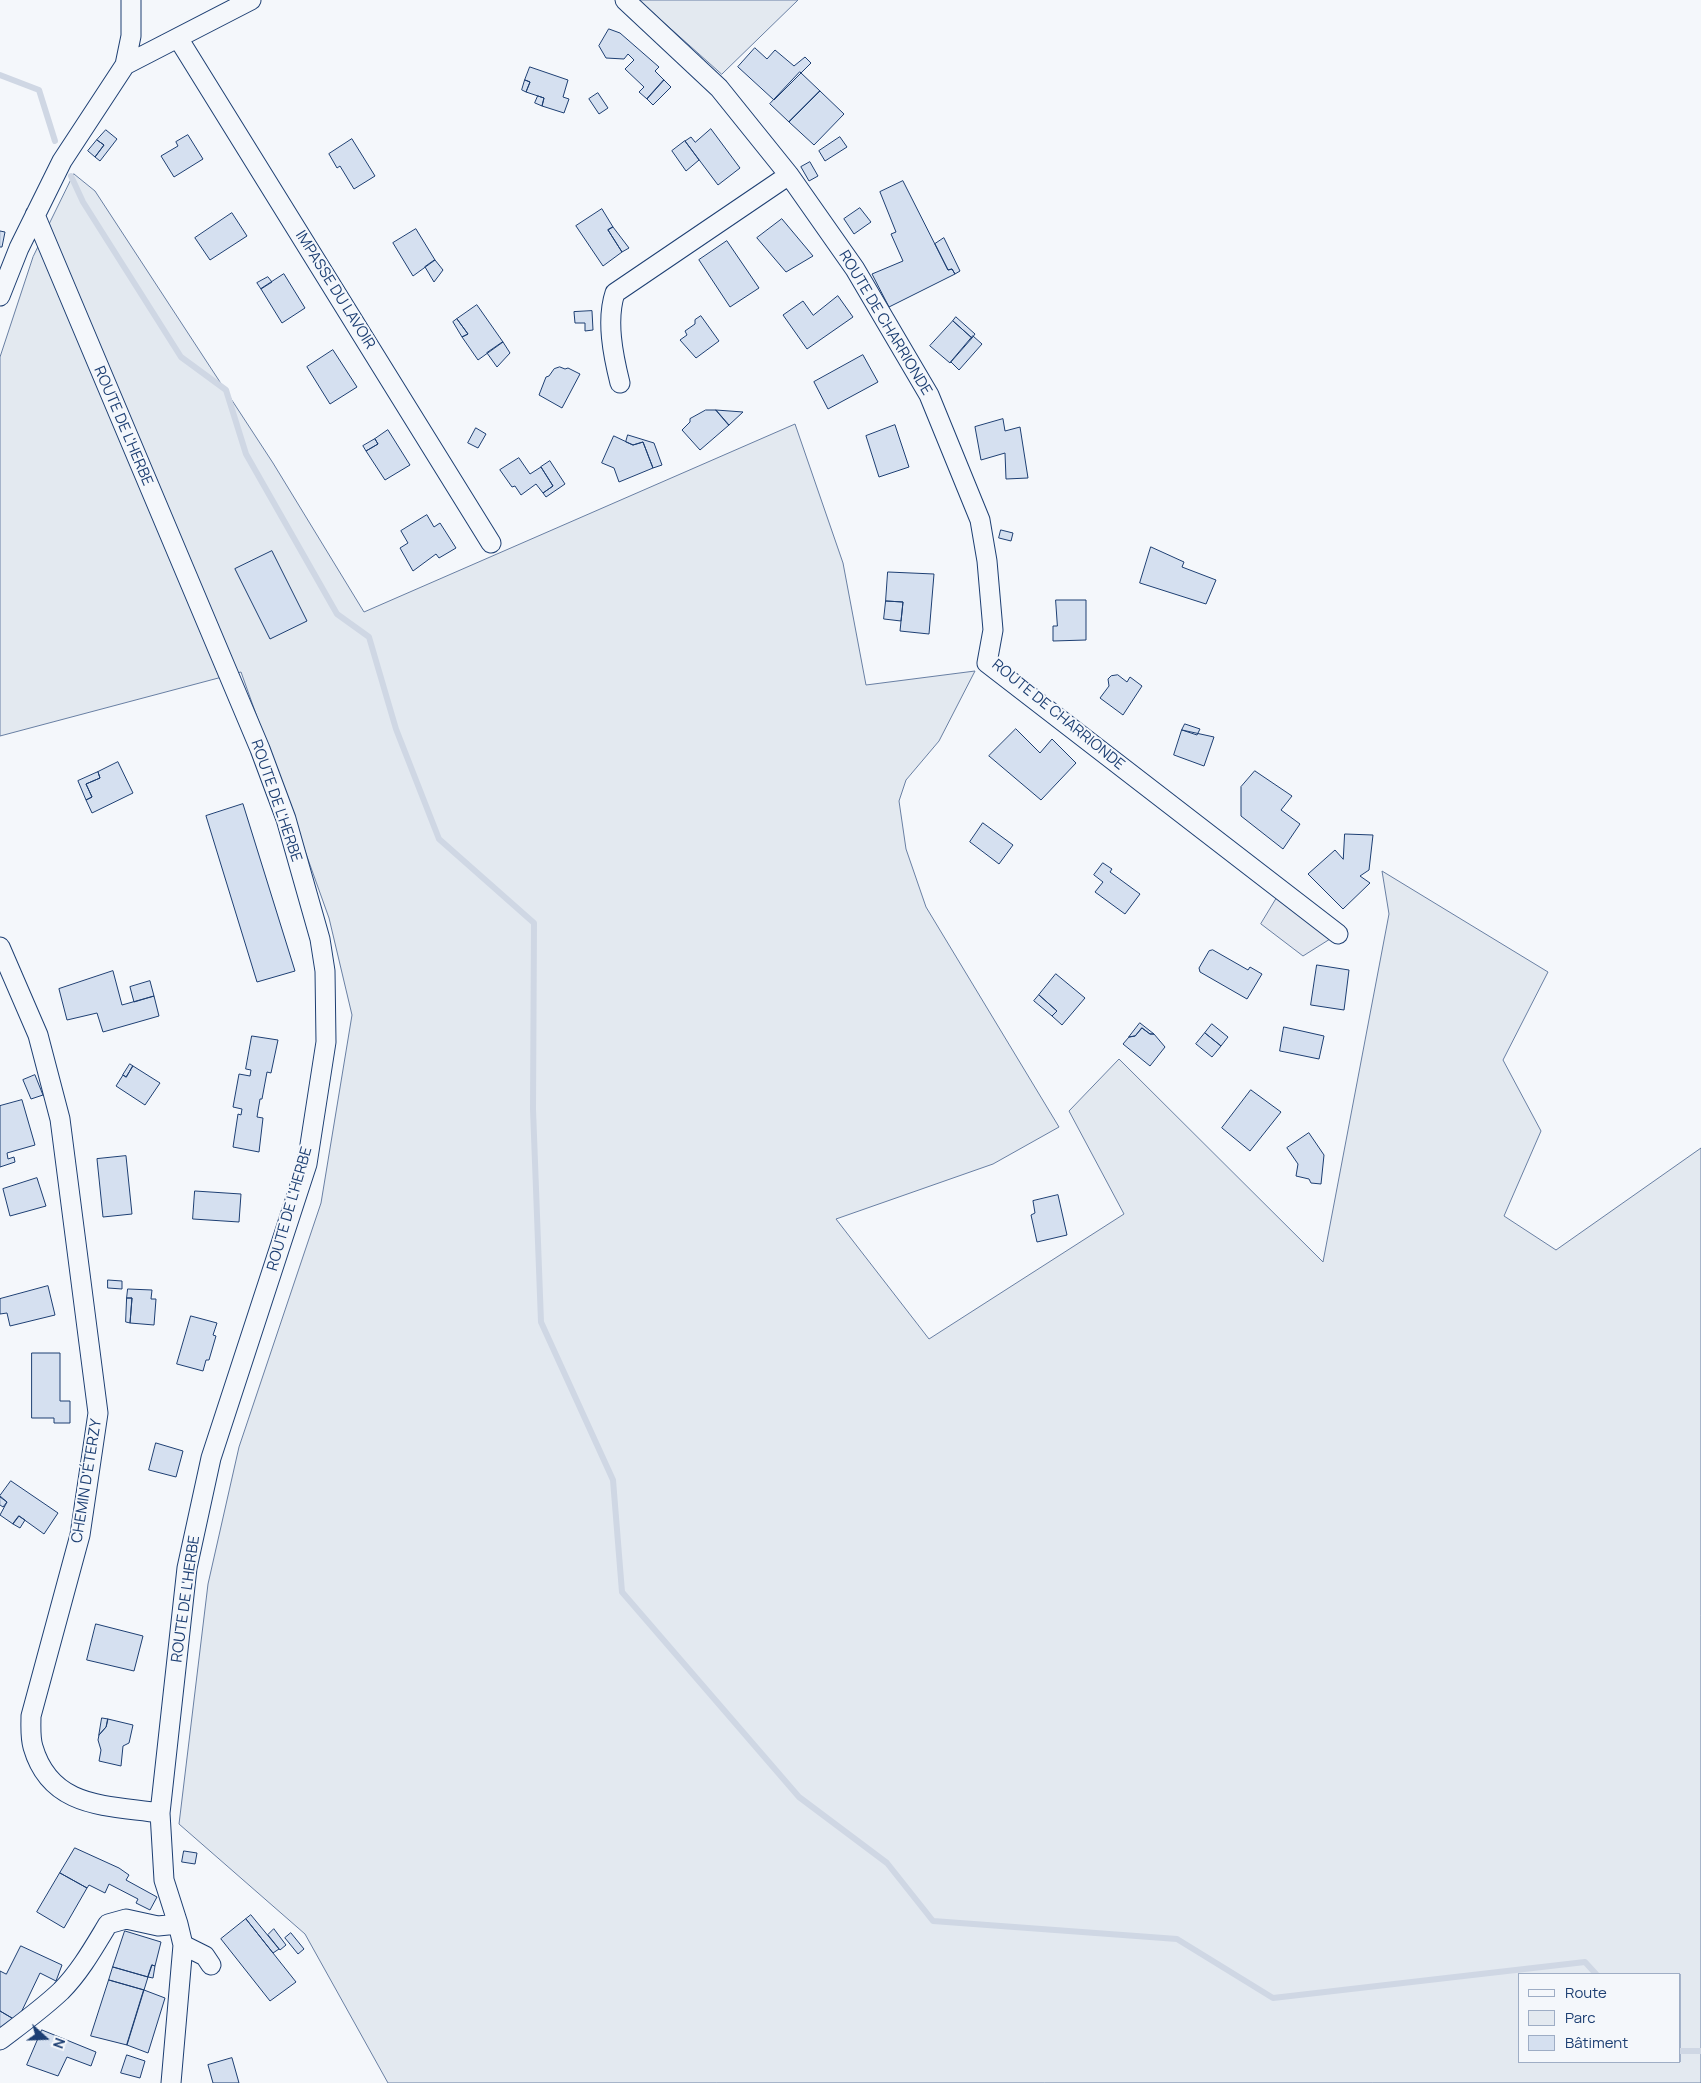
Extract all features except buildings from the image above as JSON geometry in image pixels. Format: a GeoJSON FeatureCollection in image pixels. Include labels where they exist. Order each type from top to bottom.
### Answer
{"type":"FeatureCollection","features":[{"type":"Feature","properties":{"kind":"street"},"geometry":{"type":"LineString","coordinates":[[0,296],[35,215],[62,161],[125,65],[131,36],[131,0]]}},
{"type":"Feature","properties":{"kind":"street"},"geometry":{"type":"LineString","coordinates":[[125,65],[251,0]]}},
{"type":"Feature","properties":{"kind":"street","name":"ROUTE DE CHARRIONDE"},"geometry":{"type":"LineString","coordinates":[[625,0],[719,88],[789,176],[856,269],[929,395],[980,520],[987,560],[993,630],[987,663],[1338,934]]}},
{"type":"Feature","properties":{"kind":"street","name":"IMPASSE DU LAVOIR"},"geometry":{"type":"LineString","coordinates":[[178,38],[491,543]]}},
{"type":"Feature","properties":{"kind":"street"},"geometry":{"type":"LineString","coordinates":[[620,383],[614,359],[611,306],[615,293],[789,176]]}},
{"type":"Feature","properties":{"kind":"street","name":"ROUTE DE L'HERBE"},"geometry":{"type":"LineString","coordinates":[[35,215],[260,750],[286,819],[320,939],[325,972],[326,1042],[307,1164],[211,1458],[187,1568],[160,1814],[164,1880],[183,1945],[171,2083]]}},
{"type":"Feature","properties":{"kind":"street","name":"CHEMIN D'ÉTERZY"},"geometry":{"type":"LineString","coordinates":[[0,947],[38,1035],[60,1119],[98,1413],[80,1535],[31,1716],[32,1745],[42,1769],[62,1791],[76,1799],[160,1814]]}},
{"type":"Feature","properties":{"kind":"street"},"geometry":{"type":"LineString","coordinates":[[0,2040],[44,2007],[62,1990],[83,1963],[108,1924],[126,1919],[158,1926],[178,1924]]}},
{"type":"Feature","properties":{"kind":"street"},"geometry":{"type":"LineString","coordinates":[[183,1945],[205,1956],[211,1965]]}},
{"type":"Feature","properties":{"kind":"green space"},"geometry":{"type":"Polygon","coordinates":[[[639,0],[798,0],[722,74],[639,0]]]}},
{"type":"Feature","properties":{"kind":"green space"},"geometry":{"type":"Polygon","coordinates":[[[74,174],[95,191],[273,463],[364,612],[795,424],[843,563],[866,685],[975,671],[939,741],[906,780],[899,801],[906,849],[926,907],[1059,1127],[993,1164],[836,1219],[929,1339],[1124,1214],[1069,1111],[1119,1059],[1323,1262],[1389,914],[1382,871],[1548,972],[1503,1060],[1541,1131],[1504,1216],[1556,1250],[1701,1148],[1701,2083],[388,2083],[305,1934],[179,1824],[208,1584],[239,1447],[321,1203],[352,1015],[329,918],[241,672],[0,736],[0,357],[33,257],[74,174]]]}},
{"type":"Feature","properties":{"kind":"shaded area"},"geometry":{"type":"Polygon","coordinates":[[[1281,891],[1338,934],[1303,956],[1261,924],[1281,891]]]}},
{"type":"Feature","properties":{"kind":"waterway"},"geometry":{"type":"LineString","coordinates":[[0,75],[39,90],[55,141]]}},
{"type":"Feature","properties":{"kind":"waterway"},"geometry":{"type":"LineString","coordinates":[[71,176],[83,202],[181,357],[226,390],[246,454],[337,614],[369,637],[396,729],[439,839],[534,923],[533,1109],[541,1322],[613,1480],[622,1592],[799,1797],[887,1863],[933,1921],[1177,1939],[1273,1998],[1585,1962],[1595,1973]]}},
{"type":"Feature","properties":{"kind":"waterway"},"geometry":{"type":"LineString","coordinates":[[1681,2051],[1701,2051]]}}]}
